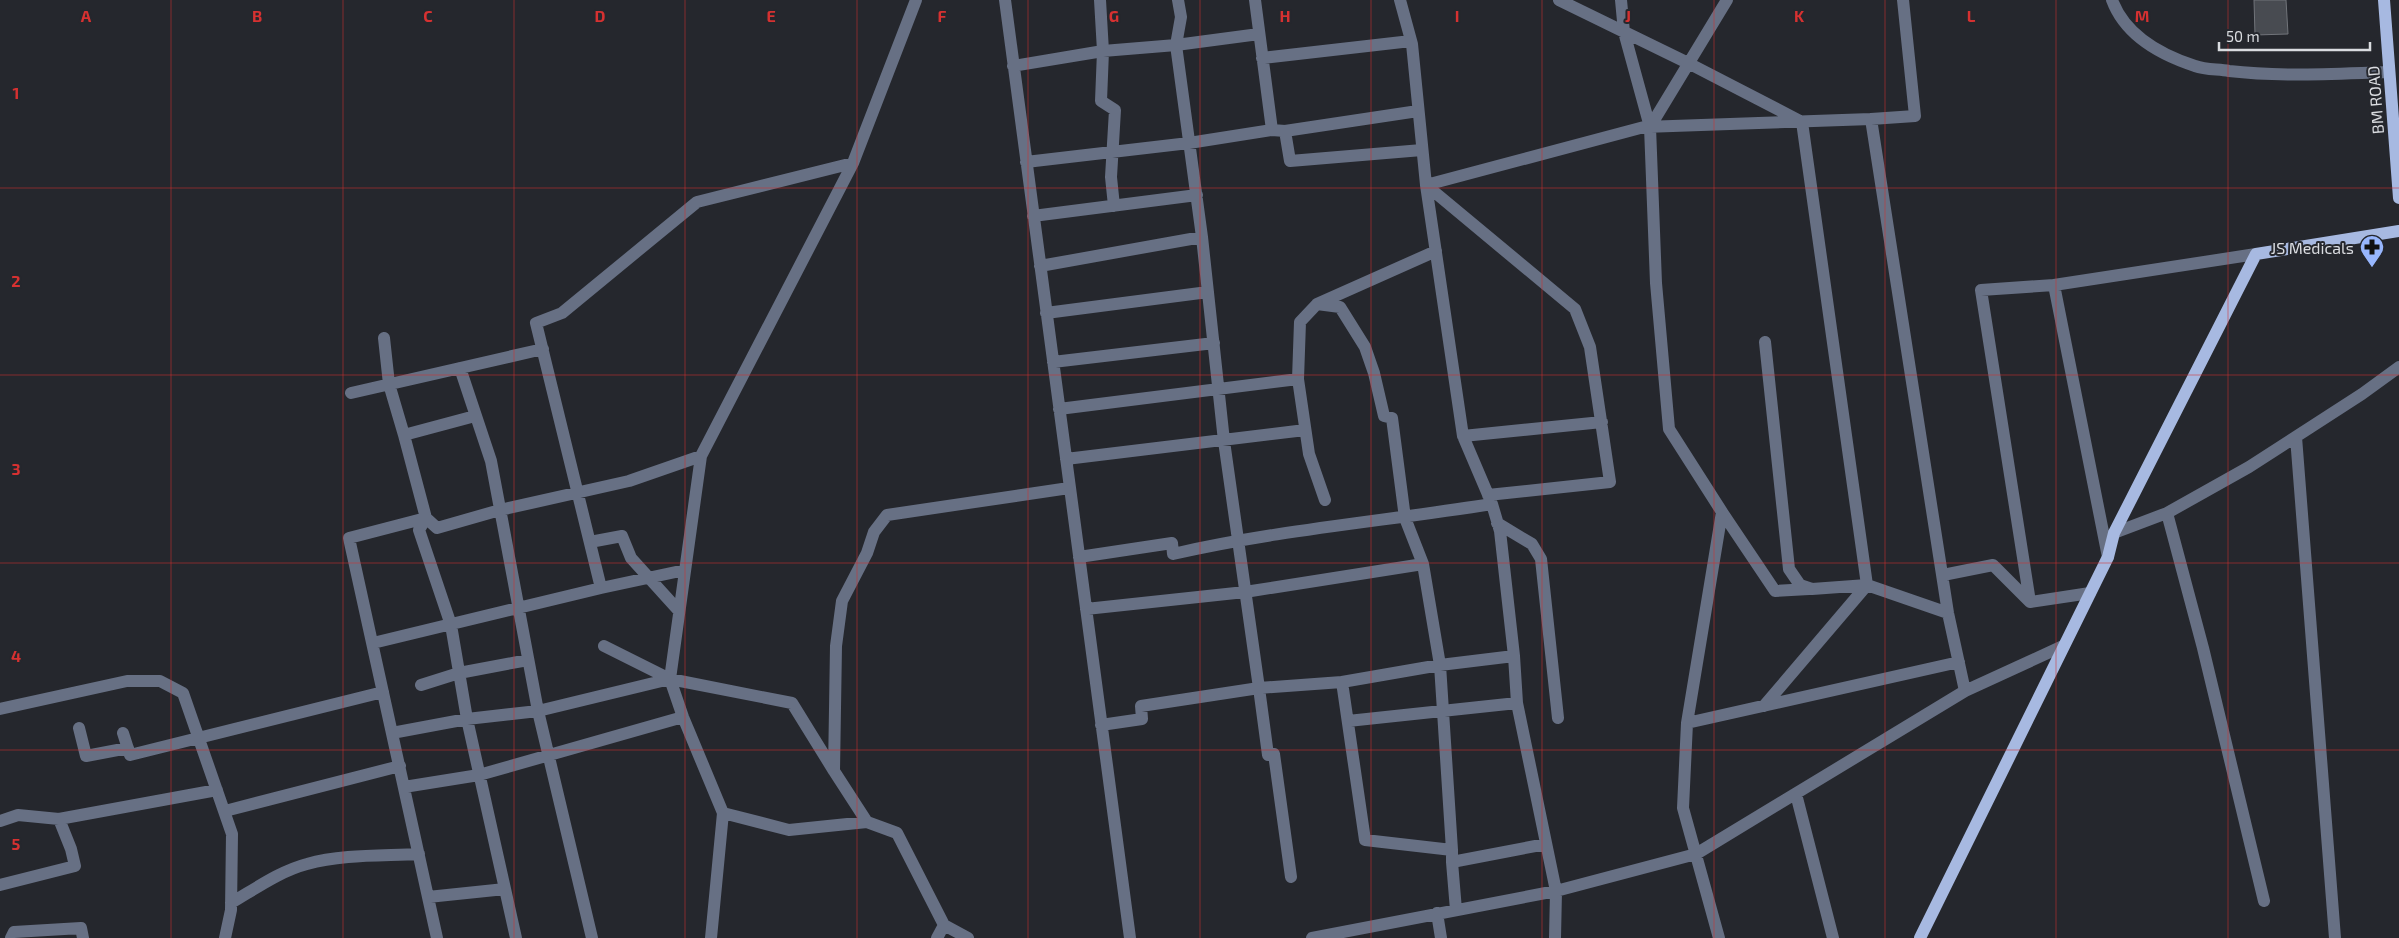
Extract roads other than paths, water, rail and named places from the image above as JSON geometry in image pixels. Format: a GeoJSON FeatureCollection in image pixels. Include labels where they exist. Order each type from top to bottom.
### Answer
{"type":"FeatureCollection","features":[{"type":"Feature","properties":{"kind":"main road","name":"BM ROAD"},"geometry":{"type":"LineString","coordinates":[[2384,0],[2399,198]]}},
{"type":"Feature","properties":{"kind":"main road"},"geometry":{"type":"LineString","coordinates":[[1920,938],[2108,557],[2114,533],[2256,254],[2399,230]]}},
{"type":"Feature","properties":{"kind":"street"},"geometry":{"type":"LineString","coordinates":[[711,938],[723,813],[683,717],[670,678],[701,456],[853,163],[916,0]]}},
{"type":"Feature","properties":{"kind":"street"},"geometry":{"type":"LineString","coordinates":[[1005,0],[1130,938]]}},
{"type":"Feature","properties":{"kind":"street"},"geometry":{"type":"LineString","coordinates":[[1100,0],[1104,51],[1101,101],[1115,110],[1111,177],[1114,206]]}},
{"type":"Feature","properties":{"kind":"street"},"geometry":{"type":"LineString","coordinates":[[1178,0],[1181,17],[1176,46],[1202,238],[1224,442],[1268,755],[1274,754],[1291,877]]}},
{"type":"Feature","properties":{"kind":"street"},"geometry":{"type":"LineString","coordinates":[[1254,0],[1262,58],[1278,130],[1290,161],[1422,150]]}},
{"type":"Feature","properties":{"kind":"street"},"geometry":{"type":"LineString","coordinates":[[1400,0],[1411,41],[1426,185],[1463,436],[1490,500],[1497,523],[1514,656],[1517,703],[1556,891],[1555,938]]}},
{"type":"Feature","properties":{"kind":"street"},"geometry":{"type":"LineString","coordinates":[[1558,0],[1688,63],[1802,122]]}},
{"type":"Feature","properties":{"kind":"street"},"geometry":{"type":"LineString","coordinates":[[1621,0],[1624,32],[1650,127],[1656,282],[1669,429],[1722,512],[1776,591],[1866,585],[1948,613]]}},
{"type":"Feature","properties":{"kind":"street"},"geometry":{"type":"LineString","coordinates":[[1650,127],[1726,0]]}},
{"type":"Feature","properties":{"kind":"street"},"geometry":{"type":"LineString","coordinates":[[1426,185],[1650,127],[1915,116],[1903,0]]}},
{"type":"Feature","properties":{"kind":"street"},"geometry":{"type":"LineString","coordinates":[[2112,0],[2117,14],[2132,31],[2158,50],[2197,67],[2246,72],[2316,75],[2389,72]]}},
{"type":"Feature","properties":{"kind":"street"},"geometry":{"type":"LineString","coordinates":[[1013,66],[1104,51],[1176,46],[1259,34]]}},
{"type":"Feature","properties":{"kind":"street"},"geometry":{"type":"LineString","coordinates":[[1262,58],[1411,41]]}},
{"type":"Feature","properties":{"kind":"street"},"geometry":{"type":"LineString","coordinates":[[1026,162],[1189,143],[1418,111]]}},
{"type":"Feature","properties":{"kind":"street"},"geometry":{"type":"LineString","coordinates":[[1871,119],[1944,575],[1948,613],[1965,691]]}},
{"type":"Feature","properties":{"kind":"street"},"geometry":{"type":"LineString","coordinates":[[1764,706],[1866,585],[1802,122]]}},
{"type":"Feature","properties":{"kind":"street"},"geometry":{"type":"LineString","coordinates":[[602,588],[536,323],[562,313],[697,202],[853,163]]}},
{"type":"Feature","properties":{"kind":"street"},"geometry":{"type":"LineString","coordinates":[[1079,557],[1172,543],[1173,554],[1238,539],[1405,518],[1490,500],[1610,482],[1590,347],[1575,309],[1426,185]]}},
{"type":"Feature","properties":{"kind":"street"},"geometry":{"type":"LineString","coordinates":[[1033,216],[1196,195]]}},
{"type":"Feature","properties":{"kind":"street"},"geometry":{"type":"LineString","coordinates":[[1040,266],[1202,238]]}},
{"type":"Feature","properties":{"kind":"street"},"geometry":{"type":"LineString","coordinates":[[1324,500],[1310,454],[1298,379],[1300,322],[1317,304],[1436,252]]}},
{"type":"Feature","properties":{"kind":"street"},"geometry":{"type":"LineString","coordinates":[[2030,602],[1981,290],[2054,285],[2256,254]]}},
{"type":"Feature","properties":{"kind":"street"},"geometry":{"type":"LineString","coordinates":[[2054,285],[2108,557]]}},
{"type":"Feature","properties":{"kind":"street"},"geometry":{"type":"LineString","coordinates":[[1046,313],[1208,292]]}},
{"type":"Feature","properties":{"kind":"street"},"geometry":{"type":"LineString","coordinates":[[1317,304],[1340,307],[1365,347],[1374,373],[1384,416],[1392,418],[1405,518],[1424,564],[1440,666],[1456,910]]}},
{"type":"Feature","properties":{"kind":"street"},"geometry":{"type":"LineString","coordinates":[[384,338],[389,384],[426,518],[437,528],[500,510],[578,494],[629,480],[701,456]]}},
{"type":"Feature","properties":{"kind":"street"},"geometry":{"type":"LineString","coordinates":[[1765,342],[1789,569],[1800,585],[1812,589],[1866,585]]}},
{"type":"Feature","properties":{"kind":"street"},"geometry":{"type":"LineString","coordinates":[[1053,362],[1214,343]]}},
{"type":"Feature","properties":{"kind":"street"},"geometry":{"type":"LineString","coordinates":[[351,393],[542,349]]}},
{"type":"Feature","properties":{"kind":"street"},"geometry":{"type":"LineString","coordinates":[[2114,533],[2168,513],[2249,468],[2399,367]]}},
{"type":"Feature","properties":{"kind":"street"},"geometry":{"type":"LineString","coordinates":[[460,368],[491,461],[538,711],[592,938]]}},
{"type":"Feature","properties":{"kind":"street"},"geometry":{"type":"LineString","coordinates":[[1059,409],[1298,379]]}},
{"type":"Feature","properties":{"kind":"street"},"geometry":{"type":"LineString","coordinates":[[404,436],[475,416]]}},
{"type":"Feature","properties":{"kind":"street"},"geometry":{"type":"LineString","coordinates":[[1463,436],[1602,422]]}},
{"type":"Feature","properties":{"kind":"street"},"geometry":{"type":"LineString","coordinates":[[1066,460],[1224,442],[1305,430]]}},
{"type":"Feature","properties":{"kind":"street"},"geometry":{"type":"LineString","coordinates":[[2296,437],[2335,938]]}},
{"type":"Feature","properties":{"kind":"street"},"geometry":{"type":"LineString","coordinates":[[834,771],[836,646],[842,601],[867,553],[874,532],[887,515],[1070,488]]}},
{"type":"Feature","properties":{"kind":"street"},"geometry":{"type":"LineString","coordinates":[[1719,938],[1683,808],[1687,723],[1722,512]]}},
{"type":"Feature","properties":{"kind":"street"},"geometry":{"type":"LineString","coordinates":[[2168,513],[2203,648],[2264,901]]}},
{"type":"Feature","properties":{"kind":"street"},"geometry":{"type":"LineString","coordinates":[[426,518],[419,530],[452,625],[467,719],[516,938]]}},
{"type":"Feature","properties":{"kind":"street"},"geometry":{"type":"LineString","coordinates":[[426,518],[349,538],[437,938]]}},
{"type":"Feature","properties":{"kind":"street"},"geometry":{"type":"LineString","coordinates":[[1497,523],[1532,544],[1541,559],[1558,718]]}},
{"type":"Feature","properties":{"kind":"street"},"geometry":{"type":"LineString","coordinates":[[590,542],[622,536],[631,558],[679,611]]}},
{"type":"Feature","properties":{"kind":"street"},"geometry":{"type":"LineString","coordinates":[[1086,609],[1245,592],[1424,564]]}},
{"type":"Feature","properties":{"kind":"street"},"geometry":{"type":"LineString","coordinates":[[1944,575],[1993,565],[2030,602]]}},
{"type":"Feature","properties":{"kind":"street"},"geometry":{"type":"LineString","coordinates":[[373,644],[602,588],[685,570]]}},
{"type":"Feature","properties":{"kind":"street"},"geometry":{"type":"LineString","coordinates":[[2030,602],[2090,593]]}},
{"type":"Feature","properties":{"kind":"street"},"geometry":{"type":"LineString","coordinates":[[604,646],[670,678],[792,703],[867,822]]}},
{"type":"Feature","properties":{"kind":"street"},"geometry":{"type":"LineString","coordinates":[[1312,938],[1556,891],[1696,854],[1965,691],[2063,646]]}},
{"type":"Feature","properties":{"kind":"street"},"geometry":{"type":"LineString","coordinates":[[1101,725],[1142,719],[1141,706],[1259,688],[1342,682],[1514,656]]}},
{"type":"Feature","properties":{"kind":"street"},"geometry":{"type":"LineString","coordinates":[[421,685],[459,673],[528,660]]}},
{"type":"Feature","properties":{"kind":"street"},"geometry":{"type":"LineString","coordinates":[[1687,723],[1959,662]]}},
{"type":"Feature","properties":{"kind":"street"},"geometry":{"type":"LineString","coordinates":[[392,733],[467,719],[538,711],[670,678]]}},
{"type":"Feature","properties":{"kind":"street"},"geometry":{"type":"LineString","coordinates":[[0,709],[127,680],[160,681],[183,692],[232,834],[231,902],[225,938]]}},
{"type":"Feature","properties":{"kind":"street"},"geometry":{"type":"LineString","coordinates":[[1342,682],[1366,840],[1452,856],[1546,844]]}},
{"type":"Feature","properties":{"kind":"street"},"geometry":{"type":"LineString","coordinates":[[123,733],[130,755],[383,692]]}},
{"type":"Feature","properties":{"kind":"street"},"geometry":{"type":"LineString","coordinates":[[1348,721],[1517,703]]}},
{"type":"Feature","properties":{"kind":"street"},"geometry":{"type":"LineString","coordinates":[[404,787],[479,775],[683,717]]}},
{"type":"Feature","properties":{"kind":"street"},"geometry":{"type":"LineString","coordinates":[[79,728],[86,756],[128,748]]}},
{"type":"Feature","properties":{"kind":"street"},"geometry":{"type":"LineString","coordinates":[[224,811],[400,766]]}},
{"type":"Feature","properties":{"kind":"street"},"geometry":{"type":"LineString","coordinates":[[0,821],[18,815],[58,819],[217,790]]}},
{"type":"Feature","properties":{"kind":"street"},"geometry":{"type":"LineString","coordinates":[[1796,794],[1833,938]]}},
{"type":"Feature","properties":{"kind":"street"},"geometry":{"type":"LineString","coordinates":[[723,813],[789,830],[867,822],[897,833],[952,938]]}},
{"type":"Feature","properties":{"kind":"street"},"geometry":{"type":"LineString","coordinates":[[0,885],[75,866],[71,849],[58,819]]}},
{"type":"Feature","properties":{"kind":"street"},"geometry":{"type":"LineString","coordinates":[[231,902],[293,868],[306,864],[333,859],[419,854]]}},
{"type":"Feature","properties":{"kind":"street"},"geometry":{"type":"LineString","coordinates":[[428,897],[505,889]]}},
{"type":"Feature","properties":{"kind":"street"},"geometry":{"type":"LineString","coordinates":[[1436,913],[1440,938]]}},
{"type":"Feature","properties":{"kind":"street"},"geometry":{"type":"LineString","coordinates":[[937,938],[944,925]]}},
{"type":"Feature","properties":{"kind":"street"},"geometry":{"type":"LineString","coordinates":[[944,925],[968,938]]}},
{"type":"Feature","properties":{"kind":"street"},"geometry":{"type":"LineString","coordinates":[[11,938],[14,932],[82,928],[83,938]]}},
{"type":"Feature","properties":{"kind":"place","name":"JS Medicals"},"geometry":{"type":"Point","coordinates":[2372,268]}}]}
